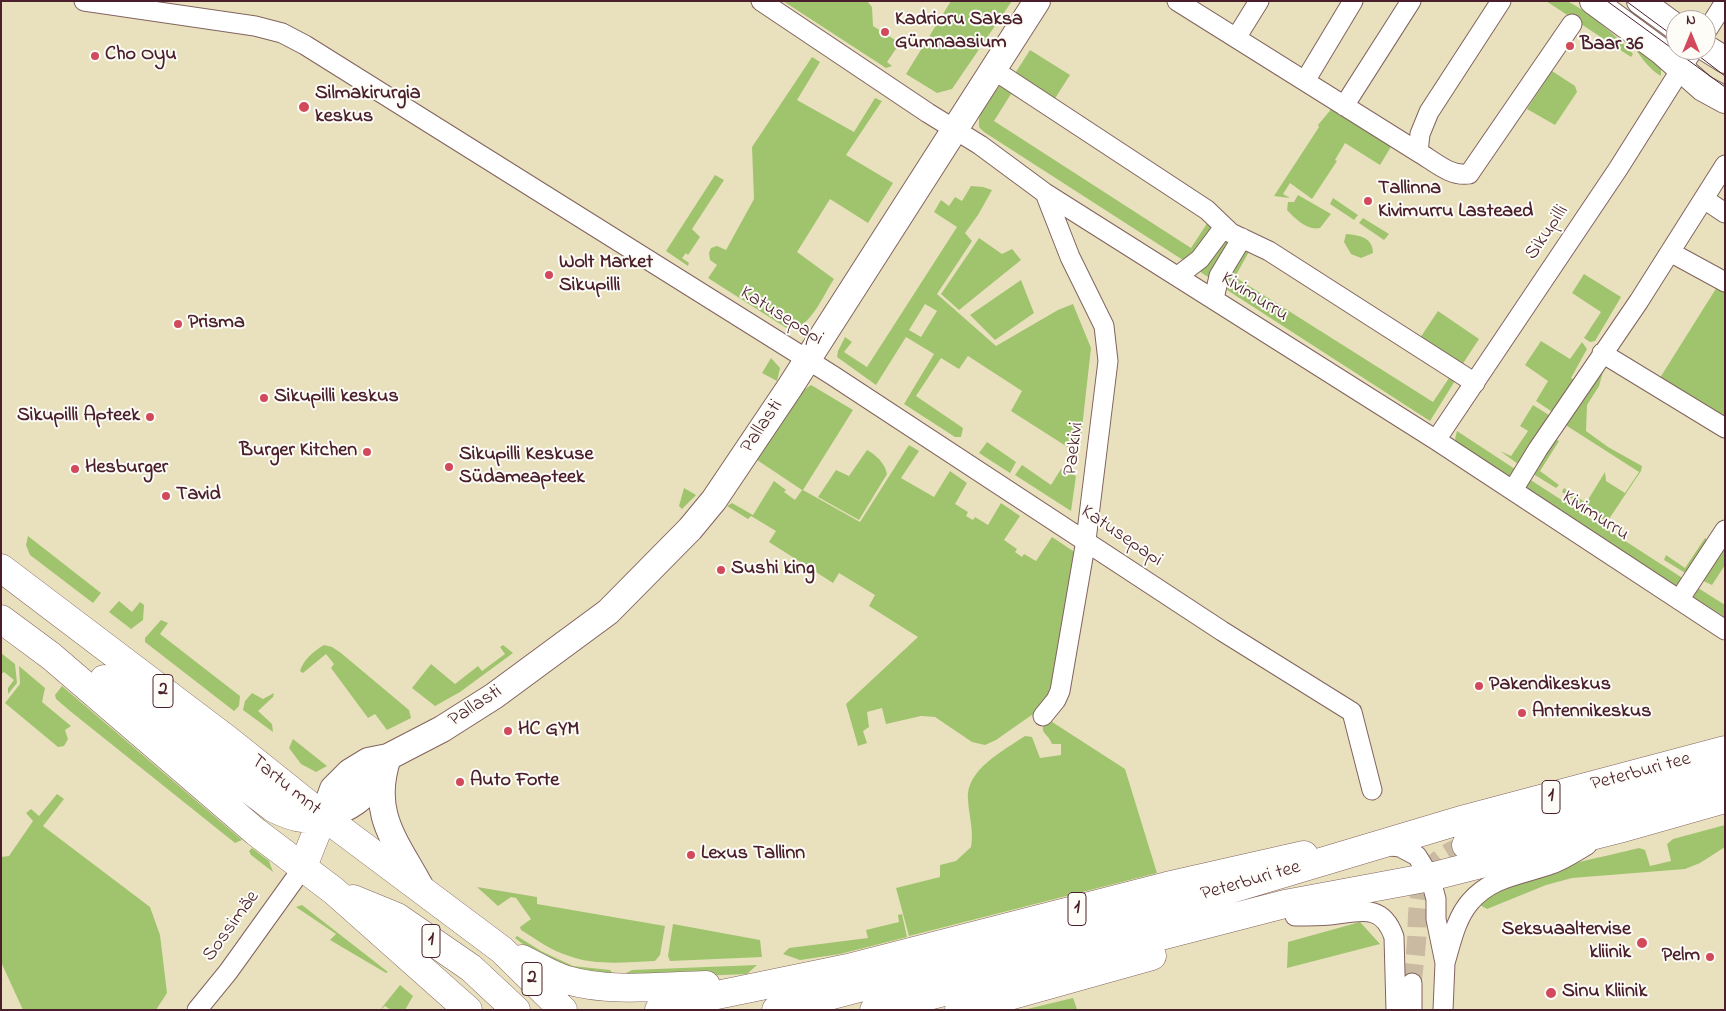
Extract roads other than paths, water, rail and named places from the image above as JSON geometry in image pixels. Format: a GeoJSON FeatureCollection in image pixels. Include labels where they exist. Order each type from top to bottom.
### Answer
{"type":"FeatureCollection","features":[{"type":"Feature","properties":{"kind":"main road","name":"Tartu mnt"},"geometry":{"type":"LineString","coordinates":[[1,568],[228,740],[323,816],[502,950],[562,1009]]}},
{"type":"Feature","properties":{"kind":"main road","name":"2"},"geometry":{"type":"LineString","coordinates":[[1,619],[51,656],[256,832],[302,869],[334,891],[468,1010]]}},
{"type":"Feature","properties":{"kind":"main road"},"geometry":{"type":"LineString","coordinates":[[51,656],[84,664],[275,809],[294,818],[310,820],[323,816]]}},
{"type":"Feature","properties":{"kind":"main road","name":"Peterburi tee"},"geometry":{"type":"LineString","coordinates":[[776,1010],[1215,893],[1465,819],[1725,750]]}},
{"type":"Feature","properties":{"kind":"main road"},"geometry":{"type":"LineString","coordinates":[[1466,845],[1673,791],[1725,774]]}},
{"type":"Feature","properties":{"kind":"main road","name":"Peterburi tee"},"geometry":{"type":"LineString","coordinates":[[874,1010],[1189,927],[1285,904],[1430,877],[1619,829],[1725,799]]}},
{"type":"Feature","properties":{"kind":"main road"},"geometry":{"type":"LineString","coordinates":[[302,869],[323,816]]}},
{"type":"Feature","properties":{"kind":"main road","name":"1"},"geometry":{"type":"LineString","coordinates":[[659,1010],[683,1002],[858,966],[1167,886],[1307,855],[1378,845]]}},
{"type":"Feature","properties":{"kind":"main road","name":"1"},"geometry":{"type":"LineString","coordinates":[[959,1010],[1295,916],[1379,888]]}},
{"type":"Feature","properties":{"kind":"main road","name":"1"},"geometry":{"type":"LineString","coordinates":[[334,891],[397,917],[470,968],[516,1010]]}},
{"type":"Feature","properties":{"kind":"main road","name":"1"},"geometry":{"type":"LineString","coordinates":[[502,950],[566,980],[592,985],[620,987],[778,983]]}},
{"type":"Feature","properties":{"kind":"street","name":"Katusepapi"},"geometry":{"type":"LineString","coordinates":[[84,1],[255,26],[282,33],[306,45],[807,360],[1086,540],[1222,631],[1352,712],[1372,790]]}},
{"type":"Feature","properties":{"kind":"street","name":"Kivimurru"},"geometry":{"type":"LineString","coordinates":[[762,1],[928,113],[955,128],[1045,193],[1436,440],[1725,630]]}},
{"type":"Feature","properties":{"kind":"street","name":"Pallasti"},"geometry":{"type":"LineString","coordinates":[[385,767],[494,696],[625,597],[668,553],[714,500],[807,360],[1037,1]]}},
{"type":"Feature","properties":{"kind":"street"},"geometry":{"type":"LineString","coordinates":[[1236,38],[1259,1]]}},
{"type":"Feature","properties":{"kind":"street"},"geometry":{"type":"LineString","coordinates":[[1305,81],[1353,1]]}},
{"type":"Feature","properties":{"kind":"street"},"geometry":{"type":"LineString","coordinates":[[1344,106],[1411,1]]}},
{"type":"Feature","properties":{"kind":"street"},"geometry":{"type":"LineString","coordinates":[[1418,152],[1420,134],[1429,112],[1501,1]]}},
{"type":"Feature","properties":{"kind":"street"},"geometry":{"type":"LineString","coordinates":[[1593,1],[1666,46]]}},
{"type":"Feature","properties":{"kind":"street"},"geometry":{"type":"LineString","coordinates":[[1640,1],[1666,20]]}},
{"type":"Feature","properties":{"kind":"street"},"geometry":{"type":"LineString","coordinates":[[1716,16],[1725,2]]}},
{"type":"Feature","properties":{"kind":"street"},"geometry":{"type":"LineString","coordinates":[[1190,4],[1236,38],[1450,172],[1461,175],[1469,174],[1572,24]]}},
{"type":"Feature","properties":{"kind":"street","name":"Sikupilli"},"geometry":{"type":"LineString","coordinates":[[1436,440],[1618,169],[1686,60]]}},
{"type":"Feature","properties":{"kind":"street"},"geometry":{"type":"LineString","coordinates":[[1688,60],[1703,88],[1725,100]]}},
{"type":"Feature","properties":{"kind":"street"},"geometry":{"type":"LineString","coordinates":[[994,70],[1207,210],[1224,227],[1269,251],[1475,383]]}},
{"type":"Feature","properties":{"kind":"street"},"geometry":{"type":"LineString","coordinates":[[1513,490],[1538,448],[1670,252],[1725,165]]}},
{"type":"Feature","properties":{"kind":"street","name":"Paekivi"},"geometry":{"type":"LineString","coordinates":[[1043,716],[1056,700],[1060,691],[1086,540],[1108,361],[1104,326],[1070,257],[1045,193]]}},
{"type":"Feature","properties":{"kind":"street"},"geometry":{"type":"LineString","coordinates":[[1704,199],[1725,213]]}},
{"type":"Feature","properties":{"kind":"street"},"geometry":{"type":"LineString","coordinates":[[1178,276],[1200,259],[1224,227]]}},
{"type":"Feature","properties":{"kind":"street"},"geometry":{"type":"LineString","coordinates":[[1214,299],[1220,276],[1242,238]]}},
{"type":"Feature","properties":{"kind":"street"},"geometry":{"type":"LineString","coordinates":[[1670,252],[1725,282]]}},
{"type":"Feature","properties":{"kind":"street"},"geometry":{"type":"LineString","coordinates":[[1602,353],[1725,428]]}},
{"type":"Feature","properties":{"kind":"street"},"geometry":{"type":"LineString","coordinates":[[1679,600],[1725,530]]}},
{"type":"Feature","properties":{"kind":"street"},"geometry":{"type":"LineString","coordinates":[[323,816],[344,811],[361,799],[385,767]]}},
{"type":"Feature","properties":{"kind":"street"},"geometry":{"type":"LineString","coordinates":[[385,767],[385,820],[390,835],[421,888]]}},
{"type":"Feature","properties":{"kind":"street"},"geometry":{"type":"LineString","coordinates":[[1444,963],[1454,931],[1469,902],[1486,887],[1505,877],[1551,864],[1619,829]]}},
{"type":"Feature","properties":{"kind":"street"},"geometry":{"type":"LineString","coordinates":[[1378,845],[1400,847],[1417,856],[1430,877],[1436,899],[1436,919],[1444,963],[1443,1010]]}},
{"type":"Feature","properties":{"kind":"street","name":"Sossimäe"},"geometry":{"type":"LineString","coordinates":[[197,1010],[228,972],[302,869]]}},
{"type":"Feature","properties":{"kind":"street"},"geometry":{"type":"LineString","coordinates":[[1295,916],[1329,915],[1359,910],[1372,912],[1383,917],[1391,926],[1394,937],[1396,1010]]}},
{"type":"Feature","properties":{"kind":"street"},"geometry":{"type":"LineString","coordinates":[[1412,983],[1412,1010]]}},
{"type":"Feature","properties":{"kind":"tunnel"},"geometry":{"type":"LineString","coordinates":[[1412,983],[1419,900],[1426,876],[1440,858],[1466,845]]}},
{"type":"Feature","properties":{"kind":"tram line"},"geometry":{"type":"LineString","coordinates":[[1607,1],[1725,87]]}},
{"type":"Feature","properties":{"kind":"tram line"},"geometry":{"type":"LineString","coordinates":[[1626,1],[1666,31]]}},
{"type":"Feature","properties":{"kind":"tram line"},"geometry":{"type":"LineString","coordinates":[[1704,60],[1725,76]]}},
{"type":"Feature","properties":{"kind":"place","name":"Kadrioru Saksa Gümnaasium"},"geometry":{"type":"Point","coordinates":[885,32]}},
{"type":"Feature","properties":{"kind":"place","name":"Baar 36"},"geometry":{"type":"Point","coordinates":[1570,46]}},
{"type":"Feature","properties":{"kind":"place","name":"Cho Oyu"},"geometry":{"type":"Point","coordinates":[95,56]}},
{"type":"Feature","properties":{"kind":"place","name":"Silmakirurgia keskus"},"geometry":{"type":"Point","coordinates":[304,107]}},
{"type":"Feature","properties":{"kind":"place","name":"Tallinna Kivimurru Lasteaed"},"geometry":{"type":"Point","coordinates":[1368,201]}},
{"type":"Feature","properties":{"kind":"place","name":"Wolt Market Sikupilli"},"geometry":{"type":"Point","coordinates":[549,275]}},
{"type":"Feature","properties":{"kind":"place","name":"Prisma"},"geometry":{"type":"Point","coordinates":[178,324]}},
{"type":"Feature","properties":{"kind":"place","name":"Sikupilli keskus"},"geometry":{"type":"Point","coordinates":[264,398]}},
{"type":"Feature","properties":{"kind":"place","name":"Sikupilli Apteek"},"geometry":{"type":"Point","coordinates":[150,417]}},
{"type":"Feature","properties":{"kind":"place","name":"Burger Kitchen"},"geometry":{"type":"Point","coordinates":[367,452]}},
{"type":"Feature","properties":{"kind":"place","name":"Sikupilli Keskuse Südameapteek"},"geometry":{"type":"Point","coordinates":[449,467]}},
{"type":"Feature","properties":{"kind":"place","name":"Hesburger"},"geometry":{"type":"Point","coordinates":[75,469]}},
{"type":"Feature","properties":{"kind":"place","name":"Tavid"},"geometry":{"type":"Point","coordinates":[166,496]}},
{"type":"Feature","properties":{"kind":"place","name":"Sushi king"},"geometry":{"type":"Point","coordinates":[721,570]}},
{"type":"Feature","properties":{"kind":"place","name":"Pakendikeskus"},"geometry":{"type":"Point","coordinates":[1479,686]}},
{"type":"Feature","properties":{"kind":"place","name":"Antennikeskus"},"geometry":{"type":"Point","coordinates":[1522,713]}},
{"type":"Feature","properties":{"kind":"place","name":"HC GYM"},"geometry":{"type":"Point","coordinates":[508,731]}},
{"type":"Feature","properties":{"kind":"place","name":"Auto Forte"},"geometry":{"type":"Point","coordinates":[460,782]}},
{"type":"Feature","properties":{"kind":"place","name":"Lexus Tallinn"},"geometry":{"type":"Point","coordinates":[691,855]}},
{"type":"Feature","properties":{"kind":"place","name":"Seksuaaltervise kliinik"},"geometry":{"type":"Point","coordinates":[1642,943]}},
{"type":"Feature","properties":{"kind":"place","name":"Pelm"},"geometry":{"type":"Point","coordinates":[1710,957]}},
{"type":"Feature","properties":{"kind":"place","name":"Sinu Kliinik"},"geometry":{"type":"Point","coordinates":[1551,993]}}]}
